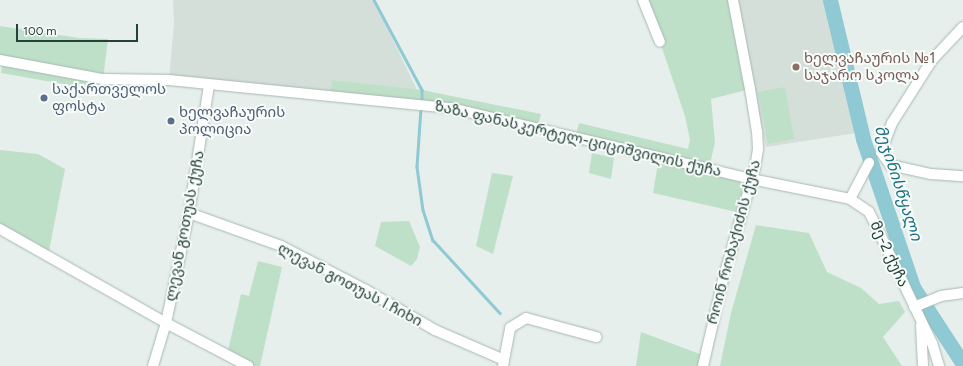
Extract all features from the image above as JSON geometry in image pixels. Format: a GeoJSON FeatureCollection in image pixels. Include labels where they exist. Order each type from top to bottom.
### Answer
{"type":"FeatureCollection","features":[{"type":"Feature","properties":{"kind":"street"},"geometry":{"type":"LineString","coordinates":[[643,0],[660,42]]}},
{"type":"Feature","properties":{"kind":"street","name":"როინ რობაქიძის ქუჩა"},"geometry":{"type":"LineString","coordinates":[[703,366],[712,324],[758,149],[757,132],[733,0]]}},
{"type":"Feature","properties":{"kind":"street"},"geometry":{"type":"LineString","coordinates":[[963,27],[932,60],[892,123],[881,152],[890,165],[931,174],[963,176]]}},
{"type":"Feature","properties":{"kind":"street","name":"ზაზა ფანასკერტელ-ციციშვილის ქუჩა"},"geometry":{"type":"LineString","coordinates":[[0,60],[87,77],[132,80],[169,80],[209,85],[413,103],[451,108],[751,179]]}},
{"type":"Feature","properties":{"kind":"street","name":"ლევან გოთუას ქუჩა"},"geometry":{"type":"LineString","coordinates":[[153,366],[166,323],[189,213],[209,85]]}},
{"type":"Feature","properties":{"kind":"street"},"geometry":{"type":"LineString","coordinates":[[850,199],[869,163]]}},
{"type":"Feature","properties":{"kind":"street","name":"მე-2 ქუჩა"},"geometry":{"type":"LineString","coordinates":[[751,179],[850,199],[869,212],[917,306],[921,321],[932,343],[939,366]]}},
{"type":"Feature","properties":{"kind":"street","name":"ლევან გოთუას I ჩიხი"},"geometry":{"type":"LineString","coordinates":[[189,213],[281,246],[366,290],[435,330],[503,363]]}},
{"type":"Feature","properties":{"kind":"street"},"geometry":{"type":"LineString","coordinates":[[0,229],[166,323],[248,366]]}},
{"type":"Feature","properties":{"kind":"street"},"geometry":{"type":"LineString","coordinates":[[917,306],[941,296],[963,293]]}},
{"type":"Feature","properties":{"kind":"street"},"geometry":{"type":"LineString","coordinates":[[503,363],[510,328],[526,318],[596,337]]}},
{"type":"Feature","properties":{"kind":"street"},"geometry":{"type":"LineString","coordinates":[[921,321],[923,366]]}},
{"type":"Feature","properties":{"kind":"shaded area"},"geometry":{"type":"Polygon","coordinates":[[[173,0],[372,0],[382,17],[417,90],[332,80],[329,95],[169,80],[174,24],[173,0]]]}},
{"type":"Feature","properties":{"kind":"shaded area","name":"ხელვაჩაურის №1 საჯარო სკოლა"},"geometry":{"type":"Polygon","coordinates":[[[737,0],[826,0],[856,133],[766,147],[737,0]]]}},
{"type":"Feature","properties":{"kind":"green space"},"geometry":{"type":"Polygon","coordinates":[[[643,0],[733,0],[750,89],[711,99],[715,142],[709,169],[751,179],[741,213],[653,193],[659,157],[575,138],[579,123],[688,149],[690,140],[685,116],[660,42],[643,0]]]}},
{"type":"Feature","properties":{"kind":"green space"},"geometry":{"type":"Polygon","coordinates":[[[0,26],[79,38],[108,39],[103,79],[87,77],[86,88],[1,73],[3,60],[0,60],[0,26]]]}},
{"type":"Feature","properties":{"kind":"green space"},"geometry":{"type":"Polygon","coordinates":[[[332,80],[422,90],[541,114],[537,129],[489,117],[329,95],[332,80]]]}},
{"type":"Feature","properties":{"kind":"green space"},"geometry":{"type":"Polygon","coordinates":[[[785,87],[794,139],[768,144],[758,92],[785,87]]]}},
{"type":"Feature","properties":{"kind":"green space"},"geometry":{"type":"Polygon","coordinates":[[[0,150],[38,154],[65,169],[48,256],[0,229],[0,150]]]}},
{"type":"Feature","properties":{"kind":"green space"},"geometry":{"type":"Polygon","coordinates":[[[592,153],[614,158],[611,179],[589,173],[592,153]]]}},
{"type":"Feature","properties":{"kind":"green space"},"geometry":{"type":"Polygon","coordinates":[[[492,173],[513,176],[493,254],[476,246],[492,173]]]}},
{"type":"Feature","properties":{"kind":"green space"},"geometry":{"type":"Polygon","coordinates":[[[409,221],[420,247],[417,259],[411,266],[375,246],[381,222],[409,221]]]}},
{"type":"Feature","properties":{"kind":"green space"},"geometry":{"type":"Polygon","coordinates":[[[756,225],[809,233],[827,272],[861,288],[879,304],[899,301],[905,312],[883,337],[902,366],[720,366],[731,313],[756,225]]]}},
{"type":"Feature","properties":{"kind":"green space"},"geometry":{"type":"Polygon","coordinates":[[[258,261],[282,267],[260,366],[248,366],[227,355],[241,294],[249,296],[258,261]]]}},
{"type":"Feature","properties":{"kind":"green space"},"geometry":{"type":"Polygon","coordinates":[[[641,332],[705,356],[703,366],[636,366],[641,332]]]}},
{"type":"Feature","properties":{"kind":"waterway"},"geometry":{"type":"LineString","coordinates":[[374,0],[422,90],[422,103]]}},
{"type":"Feature","properties":{"kind":"waterway","name":"მეჯინისწყალი"},"geometry":{"type":"LineString","coordinates":[[830,0],[863,139],[913,287],[963,364]]}},
{"type":"Feature","properties":{"kind":"waterway"},"geometry":{"type":"LineString","coordinates":[[421,108],[417,167],[423,210],[433,240],[500,313]]}},
{"type":"Feature","properties":{"kind":"place","name":"ხელვაჩაურის №1 საჯარო სკოლა"},"geometry":{"type":"Point","coordinates":[796,67]}},
{"type":"Feature","properties":{"kind":"place","name":"საქართველოს ფოსტა"},"geometry":{"type":"Point","coordinates":[44,98]}},
{"type":"Feature","properties":{"kind":"place","name":"ხელვაჩაურის პოლიცია"},"geometry":{"type":"Point","coordinates":[171,121]}}]}
